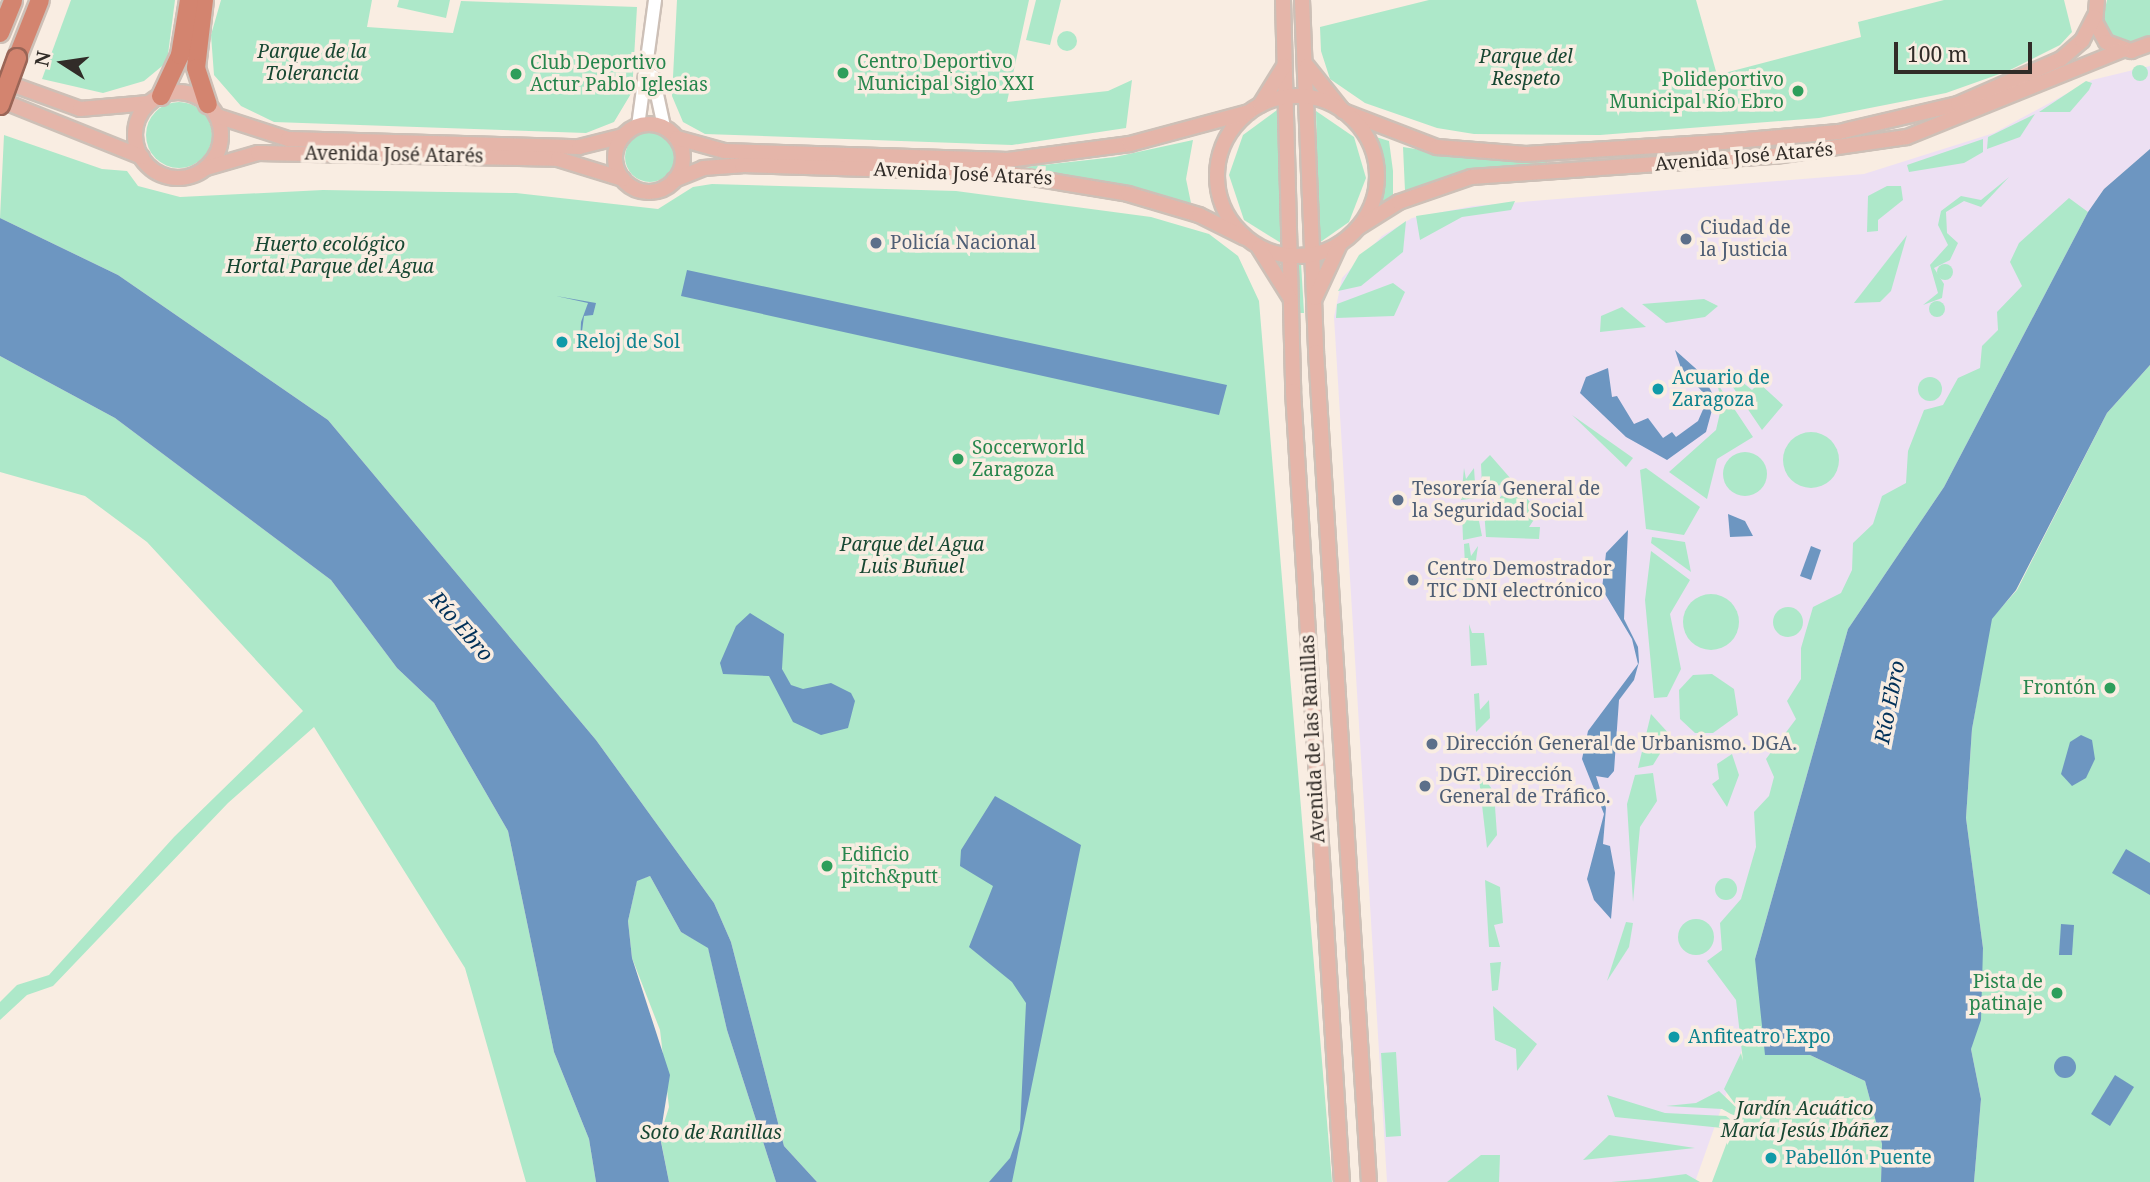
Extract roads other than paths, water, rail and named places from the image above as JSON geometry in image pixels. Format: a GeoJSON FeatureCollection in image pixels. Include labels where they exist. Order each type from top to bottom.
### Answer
{"type":"FeatureCollection","features":[{"type":"Feature","properties":{"kind":"highway"},"geometry":{"type":"LineString","coordinates":[[0,33],[13,0]]}},
{"type":"Feature","properties":{"kind":"highway"},"geometry":{"type":"LineString","coordinates":[[0,102],[40,0]]}},
{"type":"Feature","properties":{"kind":"highway"},"geometry":{"type":"LineString","coordinates":[[155,99],[180,55],[189,0]]}},
{"type":"Feature","properties":{"kind":"highway"},"geometry":{"type":"LineString","coordinates":[[204,0],[196,68],[212,110]]}},
{"type":"Feature","properties":{"kind":"main road","name":"Avenida de las Ranillas"},"geometry":{"type":"LineString","coordinates":[[1283,0],[1289,296],[1342,1182]]}},
{"type":"Feature","properties":{"kind":"main road","name":"Avenida de las Ranillas"},"geometry":{"type":"LineString","coordinates":[[1302,0],[1313,303],[1369,1182]]}},
{"type":"Feature","properties":{"kind":"main road"},"geometry":{"type":"LineString","coordinates":[[2097,0],[2094,17],[2102,38],[2122,50]]}},
{"type":"Feature","properties":{"kind":"main road","name":"Avenida José Atarés"},"geometry":{"type":"LineString","coordinates":[[677,138],[724,151],[1008,160],[1130,144],[1285,97],[1306,96],[1406,139],[1493,154],[1839,132],[1923,115],[2026,78],[2074,50],[2094,17]]}},
{"type":"Feature","properties":{"kind":"main road","name":"Avenida José Atarés"},"geometry":{"type":"LineString","coordinates":[[1359,227],[1399,202],[1471,177],[1775,156],[1907,137],[2122,50],[2150,44]]}},
{"type":"Feature","properties":{"kind":"main road"},"geometry":{"type":"LineString","coordinates":[[1285,65],[1254,108],[1224,142],[1216,176],[1224,210],[1245,238],[1258,247],[1289,256],[1311,255],[1340,244],[1359,227],[1372,204],[1377,170],[1367,137],[1304,62]]}},
{"type":"Feature","properties":{"kind":"main road"},"geometry":{"type":"LineString","coordinates":[[0,80],[80,109],[155,99],[180,92],[212,110],[219,149],[206,168],[171,177],[142,157],[0,102]]}},
{"type":"Feature","properties":{"kind":"main road"},"geometry":{"type":"LineString","coordinates":[[142,157],[135,135],[155,99]]}},
{"type":"Feature","properties":{"kind":"main road","name":"Avenida José Atarés"},"geometry":{"type":"LineString","coordinates":[[212,110],[288,139],[579,146],[623,136]]}},
{"type":"Feature","properties":{"kind":"main road"},"geometry":{"type":"LineString","coordinates":[[638,126],[664,127],[677,138],[683,164],[674,180],[649,192],[623,179],[616,153],[623,136],[638,126]]}},
{"type":"Feature","properties":{"kind":"main road","name":"Avenida José Atarés"},"geometry":{"type":"LineString","coordinates":[[206,168],[258,153],[558,159],[623,179]]}},
{"type":"Feature","properties":{"kind":"main road","name":"Avenida José Atarés"},"geometry":{"type":"LineString","coordinates":[[674,180],[703,168],[742,165],[1003,173],[1128,194],[1210,220],[1245,238]]}},
{"type":"Feature","properties":{"kind":"main road","name":"Avenida de las Ranillas"},"geometry":{"type":"LineString","coordinates":[[1313,303],[1340,244]]}},
{"type":"Feature","properties":{"kind":"main road","name":"Avenida de las Ranillas"},"geometry":{"type":"LineString","coordinates":[[1258,247],[1289,296]]}},
{"type":"Feature","properties":{"kind":"street"},"geometry":{"type":"LineString","coordinates":[[638,126],[651,58],[655,0]]}},
{"type":"Feature","properties":{"kind":"street"},"geometry":{"type":"LineString","coordinates":[[651,58],[664,127]]}},
{"type":"Feature","properties":{"kind":"water","name":"Río Ebro"},"geometry":{"type":"Polygon","coordinates":[[[2150,149],[2150,365],[2107,413],[2016,590],[1992,619],[1972,729],[1966,818],[1983,948],[1981,1020],[1971,1049],[1981,1099],[1974,1182],[1881,1182],[1882,1144],[1865,1081],[1810,1055],[1765,1055],[1755,959],[1848,629],[1944,487],[2088,212],[2104,189],[2150,149]]]}},
{"type":"Feature","properties":{"kind":"water","name":"Río Ebro"},"geometry":{"type":"Polygon","coordinates":[[[0,218],[118,275],[328,420],[596,740],[714,903],[731,942],[784,1146],[817,1182],[776,1182],[727,1030],[708,948],[681,932],[650,876],[637,881],[628,921],[632,958],[670,1075],[660,1137],[669,1182],[596,1182],[589,1139],[554,1052],[508,831],[434,703],[397,668],[331,580],[115,418],[0,356],[0,218]]]}},
{"type":"Feature","properties":{"kind":"water"},"geometry":{"type":"Polygon","coordinates":[[[687,270],[1227,385],[1219,415],[681,296],[687,270]]]}},
{"type":"Feature","properties":{"kind":"water"},"geometry":{"type":"Polygon","coordinates":[[[556,296],[596,303],[593,315],[584,316],[580,347],[581,322],[588,303],[556,296]]]}},
{"type":"Feature","properties":{"kind":"water"},"geometry":{"type":"Polygon","coordinates":[[[1675,350],[1703,375],[1715,399],[1706,432],[1667,460],[1626,437],[1580,393],[1586,377],[1608,368],[1612,397],[1617,396],[1634,424],[1648,418],[1663,438],[1672,432],[1676,437],[1698,421],[1708,398],[1681,368],[1675,350]]]}},
{"type":"Feature","properties":{"kind":"water"},"geometry":{"type":"Polygon","coordinates":[[[1728,514],[1745,521],[1753,536],[1730,537],[1728,514]]]}},
{"type":"Feature","properties":{"kind":"water"},"geometry":{"type":"Polygon","coordinates":[[[1628,530],[1624,619],[1638,647],[1639,662],[1634,680],[1619,700],[1614,771],[1608,778],[1596,776],[1606,808],[1603,844],[1610,846],[1615,873],[1611,919],[1594,900],[1587,879],[1604,814],[1582,759],[1588,731],[1638,664],[1632,639],[1602,589],[1606,553],[1628,530]]]}},
{"type":"Feature","properties":{"kind":"water"},"geometry":{"type":"Polygon","coordinates":[[[1811,546],[1821,550],[1811,580],[1800,576],[1811,546]]]}},
{"type":"Feature","properties":{"kind":"water"},"geometry":{"type":"Polygon","coordinates":[[[750,613],[784,634],[782,669],[791,685],[803,689],[831,683],[851,693],[855,701],[848,728],[821,735],[793,722],[769,676],[723,674],[720,663],[736,626],[750,613]]]}},
{"type":"Feature","properties":{"kind":"water"},"geometry":{"type":"Polygon","coordinates":[[[2081,735],[2092,740],[2095,759],[2086,778],[2072,786],[2061,774],[2070,742],[2081,735]]]}},
{"type":"Feature","properties":{"kind":"water"},"geometry":{"type":"Polygon","coordinates":[[[995,796],[1081,845],[1012,1182],[989,1182],[1010,1158],[1020,1130],[1026,1003],[1012,982],[969,947],[993,886],[960,866],[961,850],[995,796]]]}},
{"type":"Feature","properties":{"kind":"water"},"geometry":{"type":"Polygon","coordinates":[[[2126,849],[2150,863],[2150,895],[2112,873],[2126,849]]]}},
{"type":"Feature","properties":{"kind":"water"},"geometry":{"type":"Polygon","coordinates":[[[2061,924],[2074,925],[2072,955],[2059,955],[2061,924]]]}},
{"type":"Feature","properties":{"kind":"water"},"geometry":{"type":"Polygon","coordinates":[[[2065,1056],[2073,1059],[2076,1067],[2073,1075],[2065,1078],[2057,1075],[2054,1067],[2057,1059],[2065,1056]]]}},
{"type":"Feature","properties":{"kind":"water"},"geometry":{"type":"Polygon","coordinates":[[[2115,1075],[2134,1087],[2110,1126],[2091,1114],[2115,1075]]]}},
{"type":"Feature","properties":{"kind":"place","name":"Centro Deportivo Municipal Siglo XXI"},"geometry":{"type":"Point","coordinates":[843,73]}},
{"type":"Feature","properties":{"kind":"place","name":"Club Deportivo Actur Pablo Iglesias"},"geometry":{"type":"Point","coordinates":[516,74]}},
{"type":"Feature","properties":{"kind":"place","name":"Polideportivo Municipal Río Ebro"},"geometry":{"type":"Point","coordinates":[1798,91]}},
{"type":"Feature","properties":{"kind":"place","name":"Ciudad de la Justicia"},"geometry":{"type":"Point","coordinates":[1686,239]}},
{"type":"Feature","properties":{"kind":"place","name":"Policía Nacional"},"geometry":{"type":"Point","coordinates":[876,243]}},
{"type":"Feature","properties":{"kind":"place","name":"Reloj de Sol"},"geometry":{"type":"Point","coordinates":[562,342]}},
{"type":"Feature","properties":{"kind":"place","name":"Acuario de Zaragoza"},"geometry":{"type":"Point","coordinates":[1658,389]}},
{"type":"Feature","properties":{"kind":"place","name":"Soccerworld Zaragoza"},"geometry":{"type":"Point","coordinates":[958,459]}},
{"type":"Feature","properties":{"kind":"place","name":"Tesorería General de la Seguridad Social"},"geometry":{"type":"Point","coordinates":[1398,500]}},
{"type":"Feature","properties":{"kind":"place","name":"Centro Demostrador TIC DNI electrónico"},"geometry":{"type":"Point","coordinates":[1413,580]}},
{"type":"Feature","properties":{"kind":"place","name":"Frontón"},"geometry":{"type":"Point","coordinates":[2110,688]}},
{"type":"Feature","properties":{"kind":"place","name":"Dirección General de Urbanismo. DGA."},"geometry":{"type":"Point","coordinates":[1432,744]}},
{"type":"Feature","properties":{"kind":"place","name":"DGT. Dirección General de Tráfico."},"geometry":{"type":"Point","coordinates":[1425,786]}},
{"type":"Feature","properties":{"kind":"place","name":"Edificio pitch&putt"},"geometry":{"type":"Point","coordinates":[827,866]}},
{"type":"Feature","properties":{"kind":"place","name":"Pista de patinaje"},"geometry":{"type":"Point","coordinates":[2057,993]}},
{"type":"Feature","properties":{"kind":"place","name":"Anfiteatro Expo"},"geometry":{"type":"Point","coordinates":[1674,1037]}},
{"type":"Feature","properties":{"kind":"place","name":"Pabellón Puente"},"geometry":{"type":"Point","coordinates":[1771,1158]}},
{"type":"Feature","properties":{"kind":"park label","name":"Parque de la Tolerancia"},"geometry":{"type":"Point","coordinates":[312,63]}},
{"type":"Feature","properties":{"kind":"park label","name":"Parque del Respeto"},"geometry":{"type":"Point","coordinates":[1526,68]}},
{"type":"Feature","properties":{"kind":"park label","name":"Huerto ecológico Hortal Parque del Agua"},"geometry":{"type":"Point","coordinates":[330,256]}},
{"type":"Feature","properties":{"kind":"park label","name":"Parque del Agua Luis Buñuel"},"geometry":{"type":"Point","coordinates":[912,556]}},
{"type":"Feature","properties":{"kind":"park label","name":"Jardín Acuático María Jesús Ibáñez"},"geometry":{"type":"Point","coordinates":[1805,1120]}},
{"type":"Feature","properties":{"kind":"park label","name":"Soto de Ranillas"},"geometry":{"type":"Point","coordinates":[711,1133]}}]}
